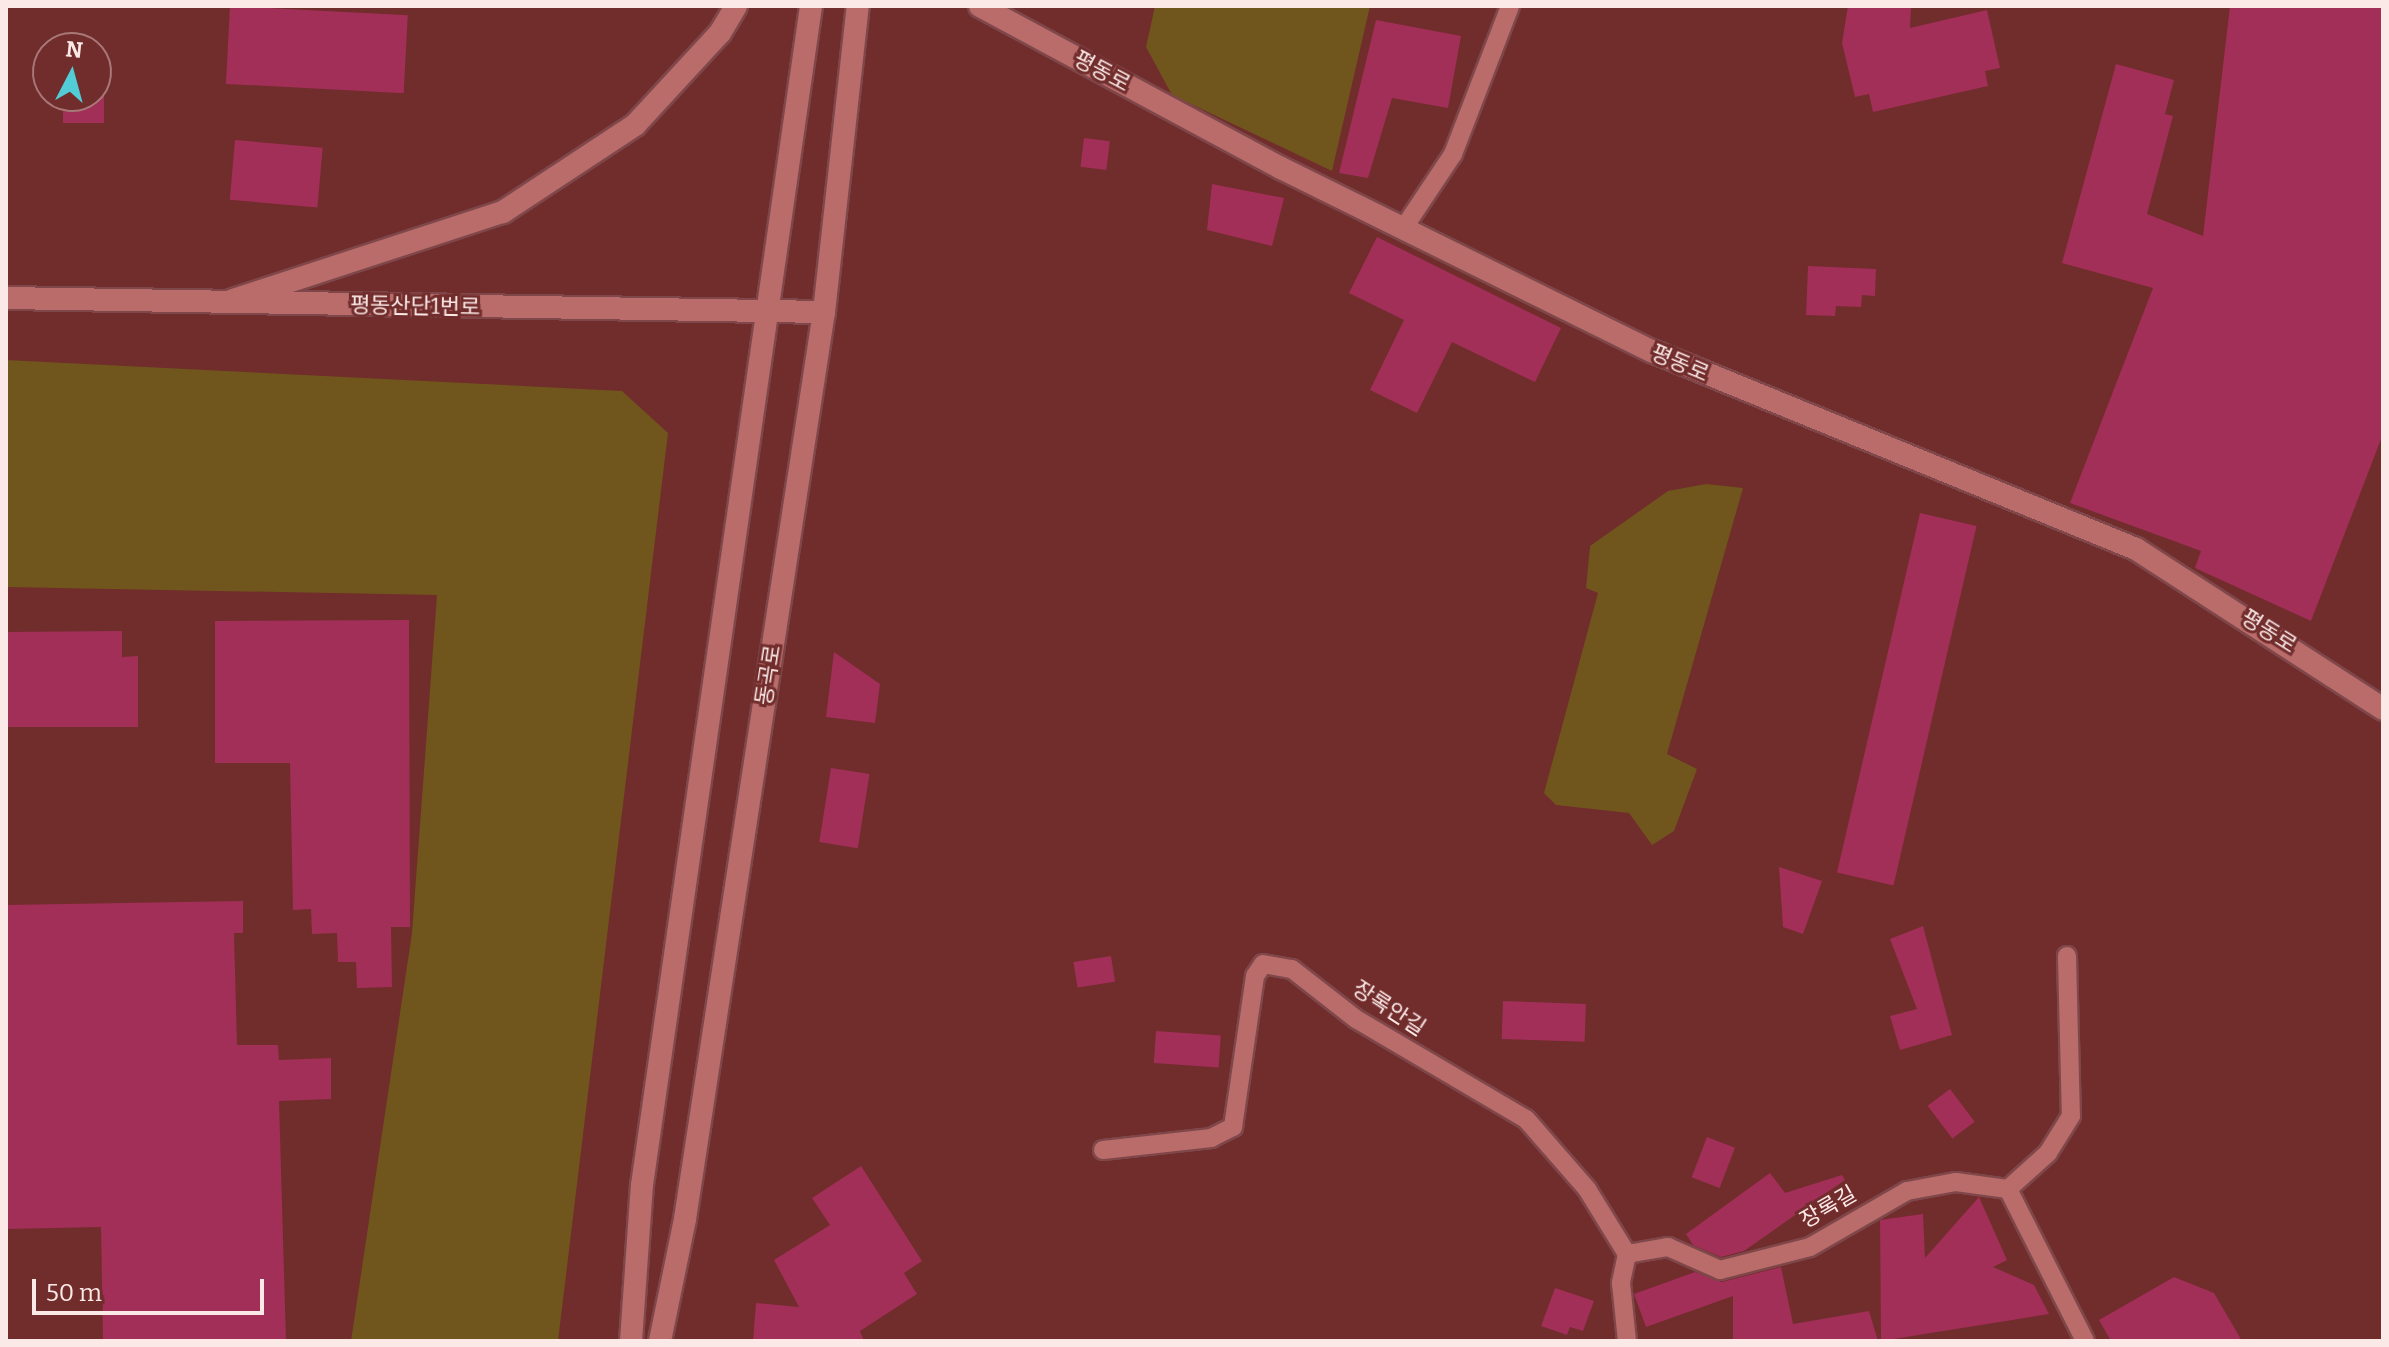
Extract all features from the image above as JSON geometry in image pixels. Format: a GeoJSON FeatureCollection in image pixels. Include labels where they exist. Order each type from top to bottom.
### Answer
{"type":"FeatureCollection","features":[{"type":"Feature","properties":{"kind":"street"},"geometry":{"type":"LineString","coordinates":[[224,303],[503,212],[635,125],[736,6]]}},
{"type":"Feature","properties":{"kind":"street"},"geometry":{"type":"LineString","coordinates":[[631,1341],[642,1185],[772,311],[811,6]]}},
{"type":"Feature","properties":{"kind":"street","name":"동곡로"},"geometry":{"type":"LineString","coordinates":[[660,1341],[685,1219],[824,312],[858,6]]}},
{"type":"Feature","properties":{"kind":"street","name":"평동로"},"geometry":{"type":"LineString","coordinates":[[980,6],[1403,229],[1652,351],[2136,549],[2383,709]]}},
{"type":"Feature","properties":{"kind":"street","name":"평동산단1번로"},"geometry":{"type":"LineString","coordinates":[[6,298],[824,312]]}},
{"type":"Feature","properties":{"kind":"lane"},"geometry":{"type":"LineString","coordinates":[[1403,229],[1453,154],[1510,6]]}},
{"type":"Feature","properties":{"kind":"lane"},"geometry":{"type":"LineString","coordinates":[[2067,956],[2071,1116],[2048,1153],[2008,1189],[2085,1341]]}},
{"type":"Feature","properties":{"kind":"lane","name":"장록안길"},"geometry":{"type":"LineString","coordinates":[[1103,1150],[1211,1138],[1233,1127],[1255,976],[1263,964],[1292,969],[1356,1019],[1526,1119],[1587,1189],[1627,1254]]}},
{"type":"Feature","properties":{"kind":"lane","name":"장록길"},"geometry":{"type":"LineString","coordinates":[[1627,1254],[1668,1247],[1720,1270],[1810,1247],[1907,1191],[1956,1182],[2008,1189]]}},
{"type":"Feature","properties":{"kind":"lane"},"geometry":{"type":"LineString","coordinates":[[1627,1254],[1621,1283],[1627,1341]]}},
{"type":"Feature","properties":{"kind":"shaded area"},"geometry":{"type":"Polygon","coordinates":[[[1155,6],[1370,6],[1332,171],[1172,95],[1146,47],[1155,6]]]}},
{"type":"Feature","properties":{"kind":"shaded area"},"geometry":{"type":"Polygon","coordinates":[[[6,360],[622,391],[668,433],[558,1341],[351,1341],[412,933],[437,595],[6,587],[6,360]]]}},
{"type":"Feature","properties":{"kind":"shaded area"},"geometry":{"type":"Polygon","coordinates":[[[1706,484],[1743,488],[1667,754],[1697,769],[1674,831],[1652,845],[1629,813],[1556,805],[1544,793],[1598,593],[1586,588],[1590,546],[1668,491],[1706,484]]]}},
{"type":"Feature","properties":{"kind":"building"},"geometry":{"type":"Polygon","coordinates":[[[230,6],[408,15],[404,93],[226,84],[230,6]]]}},
{"type":"Feature","properties":{"kind":"building"},"geometry":{"type":"Polygon","coordinates":[[[1848,6],[1911,6],[1910,28],[1987,10],[2000,68],[1985,71],[1988,86],[1873,112],[1869,94],[1855,97],[1842,43],[1848,6]]]}},
{"type":"Feature","properties":{"kind":"building"},"geometry":{"type":"Polygon","coordinates":[[[2230,6],[2383,6],[2383,434],[2311,621],[2195,568],[2201,551],[2070,503],[2153,288],[2062,263],[2116,64],[2174,80],[2165,114],[2173,116],[2147,214],[2203,236],[2230,6]]]}},
{"type":"Feature","properties":{"kind":"building"},"geometry":{"type":"Polygon","coordinates":[[[1376,20],[1461,36],[1448,108],[1392,98],[1368,178],[1339,173],[1376,20]]]}},
{"type":"Feature","properties":{"kind":"building"},"geometry":{"type":"Polygon","coordinates":[[[63,112],[104,112],[104,123],[63,123],[63,112]]]}},
{"type":"Feature","properties":{"kind":"building"},"geometry":{"type":"Polygon","coordinates":[[[1084,138],[1110,141],[1106,170],[1080,167],[1084,138]]]}},
{"type":"Feature","properties":{"kind":"building"},"geometry":{"type":"Polygon","coordinates":[[[235,140],[323,148],[317,207],[230,200],[235,140]]]}},
{"type":"Feature","properties":{"kind":"building"},"geometry":{"type":"Polygon","coordinates":[[[1212,184],[1284,198],[1272,246],[1207,230],[1212,184]]]}},
{"type":"Feature","properties":{"kind":"building"},"geometry":{"type":"Polygon","coordinates":[[[1377,237],[1561,328],[1535,382],[1452,342],[1417,413],[1370,390],[1404,320],[1349,293],[1377,237]]]}},
{"type":"Feature","properties":{"kind":"building"},"geometry":{"type":"Polygon","coordinates":[[[1808,266],[1876,269],[1875,296],[1862,295],[1861,307],[1836,306],[1835,316],[1806,315],[1808,266]]]}},
{"type":"Feature","properties":{"kind":"building"},"geometry":{"type":"Polygon","coordinates":[[[1920,513],[1977,526],[1894,886],[1837,873],[1920,513]]]}},
{"type":"Feature","properties":{"kind":"building"},"geometry":{"type":"Polygon","coordinates":[[[409,620],[410,927],[391,927],[392,987],[357,988],[356,962],[338,962],[337,933],[312,934],[311,909],[293,910],[290,763],[215,763],[215,621],[409,620]]]}},
{"type":"Feature","properties":{"kind":"building"},"geometry":{"type":"Polygon","coordinates":[[[122,631],[122,657],[138,656],[138,727],[6,727],[6,632],[122,631]]]}},
{"type":"Feature","properties":{"kind":"building"},"geometry":{"type":"Polygon","coordinates":[[[834,652],[880,684],[875,723],[826,717],[834,652]]]}},
{"type":"Feature","properties":{"kind":"building"},"geometry":{"type":"Polygon","coordinates":[[[831,768],[870,774],[858,848],[819,842],[831,768]]]}},
{"type":"Feature","properties":{"kind":"building"},"geometry":{"type":"Polygon","coordinates":[[[1779,867],[1822,881],[1803,934],[1783,927],[1779,867]]]}},
{"type":"Feature","properties":{"kind":"building"},"geometry":{"type":"Polygon","coordinates":[[[243,901],[243,933],[234,933],[237,1045],[278,1045],[279,1060],[331,1058],[331,1099],[279,1101],[286,1341],[103,1341],[101,1227],[6,1229],[6,905],[243,901]]]}},
{"type":"Feature","properties":{"kind":"building"},"geometry":{"type":"Polygon","coordinates":[[[1923,926],[1952,1035],[1900,1050],[1890,1016],[1917,1009],[1890,939],[1923,926]]]}},
{"type":"Feature","properties":{"kind":"building"},"geometry":{"type":"Polygon","coordinates":[[[1111,956],[1115,982],[1078,988],[1073,962],[1111,956]]]}},
{"type":"Feature","properties":{"kind":"building"},"geometry":{"type":"Polygon","coordinates":[[[1503,1001],[1586,1004],[1585,1042],[1502,1039],[1503,1001]]]}},
{"type":"Feature","properties":{"kind":"building"},"geometry":{"type":"Polygon","coordinates":[[[1156,1031],[1221,1036],[1219,1067],[1154,1063],[1156,1031]]]}},
{"type":"Feature","properties":{"kind":"building"},"geometry":{"type":"Polygon","coordinates":[[[1950,1089],[1975,1122],[1952,1139],[1928,1106],[1950,1089]]]}},
{"type":"Feature","properties":{"kind":"building"},"geometry":{"type":"Polygon","coordinates":[[[1707,1137],[1735,1148],[1720,1188],[1692,1177],[1707,1137]]]}},
{"type":"Feature","properties":{"kind":"building"},"geometry":{"type":"Polygon","coordinates":[[[861,1166],[922,1261],[904,1273],[917,1294],[860,1331],[864,1341],[753,1341],[756,1303],[799,1307],[774,1260],[830,1225],[812,1198],[861,1166]]]}},
{"type":"Feature","properties":{"kind":"building"},"geometry":{"type":"Polygon","coordinates":[[[1770,1173],[1785,1193],[1842,1175],[1845,1180],[1744,1251],[1721,1257],[1693,1245],[1686,1234],[1770,1173]]]}},
{"type":"Feature","properties":{"kind":"building"},"geometry":{"type":"Polygon","coordinates":[[[1979,1197],[2007,1260],[1993,1267],[2034,1285],[2049,1314],[1881,1341],[1880,1220],[1923,1214],[1925,1258],[1979,1197]]]}},
{"type":"Feature","properties":{"kind":"building"},"geometry":{"type":"Polygon","coordinates":[[[1781,1267],[1793,1324],[1869,1311],[1878,1341],[1733,1341],[1733,1296],[1646,1327],[1634,1294],[1695,1272],[1722,1282],[1781,1267]]]}},
{"type":"Feature","properties":{"kind":"building"},"geometry":{"type":"Polygon","coordinates":[[[2174,1277],[2214,1293],[2242,1341],[2111,1341],[2099,1320],[2174,1277]]]}},
{"type":"Feature","properties":{"kind":"building"},"geometry":{"type":"Polygon","coordinates":[[[1555,1288],[1594,1301],[1583,1331],[1570,1327],[1567,1335],[1541,1326],[1555,1288]]]}}]}
